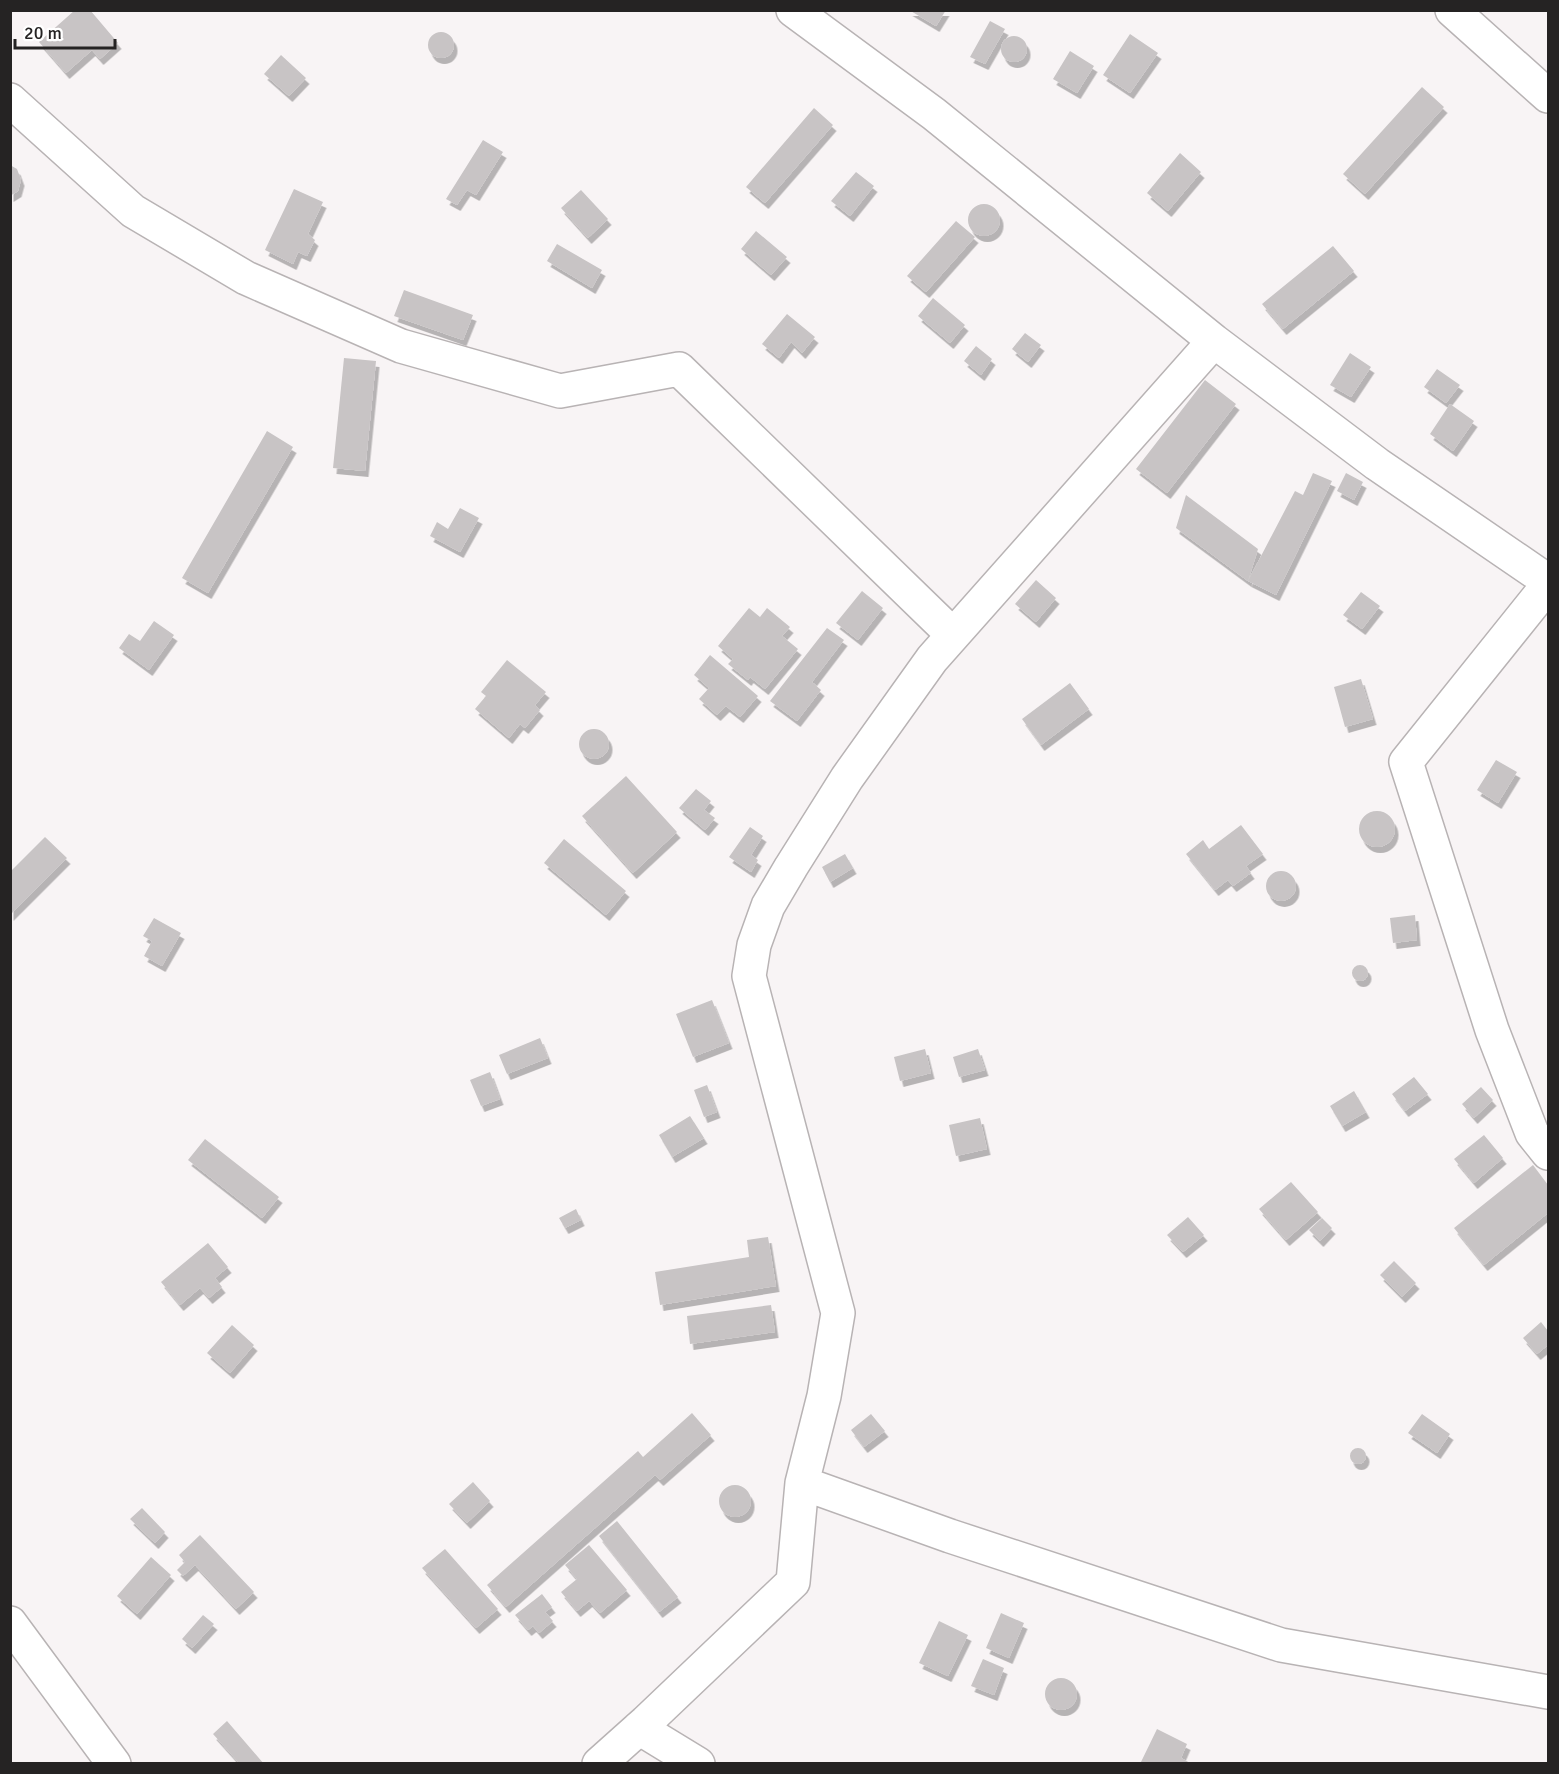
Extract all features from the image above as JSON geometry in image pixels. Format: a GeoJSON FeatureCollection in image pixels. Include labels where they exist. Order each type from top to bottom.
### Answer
{"type":"FeatureCollection","features":[{"type":"Feature","properties":{"kind":"street"},"geometry":{"type":"LineString","coordinates":[[793,10],[934,114],[1214,341],[1377,464],[1548,583],[1406,762],[1492,1030],[1532,1133],[1548,1153]]}},
{"type":"Feature","properties":{"kind":"street"},"geometry":{"type":"LineString","coordinates":[[1452,10],[1548,96]]}},
{"type":"Feature","properties":{"kind":"street"},"geometry":{"type":"LineString","coordinates":[[10,100],[133,211],[246,278],[401,345],[560,391],[679,369],[953,635]]}},
{"type":"Feature","properties":{"kind":"street"},"geometry":{"type":"LineString","coordinates":[[599,1764],[793,1582],[802,1483],[824,1396],[838,1312],[749,976],[754,945],[768,906],[790,867],[841,788],[932,660],[1214,341]]}},
{"type":"Feature","properties":{"kind":"street"},"geometry":{"type":"LineString","coordinates":[[802,1483],[950,1536],[1281,1645],[1548,1692]]}},
{"type":"Feature","properties":{"kind":"street"},"geometry":{"type":"LineString","coordinates":[[10,1623],[114,1764]]}},
{"type":"Feature","properties":{"kind":"street"},"geometry":{"type":"LineString","coordinates":[[639,1728],[698,1764]]}},
{"type":"Feature","properties":{"kind":"building"},"geometry":{"type":"Polygon","coordinates":[[[75,10],[90,10],[118,43],[100,59],[92,50],[66,73],[39,42],[75,10]]]}},
{"type":"Feature","properties":{"kind":"building"},"geometry":{"type":"Polygon","coordinates":[[[909,10],[946,10],[936,26],[909,10]]]}},
{"type":"Feature","properties":{"kind":"building"},"geometry":{"type":"Polygon","coordinates":[[[990,21],[1005,29],[985,64],[970,57],[990,21]]]}},
{"type":"Feature","properties":{"kind":"building"},"geometry":{"type":"Polygon","coordinates":[[[441,32],[450,36],[454,45],[450,54],[441,58],[432,54],[428,45],[432,36],[441,32]]]}},
{"type":"Feature","properties":{"kind":"building"},"geometry":{"type":"Polygon","coordinates":[[[1130,34],[1158,53],[1130,93],[1103,75],[1130,34]]]}},
{"type":"Feature","properties":{"kind":"building"},"geometry":{"type":"Polygon","coordinates":[[[1014,36],[1023,40],[1027,49],[1023,58],[1014,62],[1005,58],[1001,49],[1005,40],[1014,36]]]}},
{"type":"Feature","properties":{"kind":"building"},"geometry":{"type":"Polygon","coordinates":[[[1070,51],[1094,66],[1077,93],[1053,79],[1070,51]]]}},
{"type":"Feature","properties":{"kind":"building"},"geometry":{"type":"Polygon","coordinates":[[[281,55],[306,78],[289,96],[264,74],[281,55]]]}},
{"type":"Feature","properties":{"kind":"building"},"geometry":{"type":"Polygon","coordinates":[[[1422,87],[1444,107],[1365,194],[1343,174],[1422,87]]]}},
{"type":"Feature","properties":{"kind":"building"},"geometry":{"type":"Polygon","coordinates":[[[814,108],[833,125],[765,203],[746,187],[814,108]]]}},
{"type":"Feature","properties":{"kind":"building"},"geometry":{"type":"Polygon","coordinates":[[[483,140],[503,152],[476,195],[467,190],[457,205],[446,199],[483,140]]]}},
{"type":"Feature","properties":{"kind":"building"},"geometry":{"type":"Polygon","coordinates":[[[1180,153],[1201,172],[1168,211],[1147,193],[1180,153]]]}},
{"type":"Feature","properties":{"kind":"building"},"geometry":{"type":"Polygon","coordinates":[[[10,165],[17,169],[21,180],[18,191],[10,196],[10,165]]]}},
{"type":"Feature","properties":{"kind":"building"},"geometry":{"type":"Polygon","coordinates":[[[856,172],[874,186],[850,216],[831,201],[856,172]]]}},
{"type":"Feature","properties":{"kind":"building"},"geometry":{"type":"Polygon","coordinates":[[[294,189],[323,202],[308,234],[315,240],[307,256],[298,252],[293,264],[265,250],[294,189]]]}},
{"type":"Feature","properties":{"kind":"building"},"geometry":{"type":"Polygon","coordinates":[[[581,190],[608,219],[588,238],[561,208],[581,190]]]}},
{"type":"Feature","properties":{"kind":"building"},"geometry":{"type":"Polygon","coordinates":[[[984,204],[995,209],[1000,220],[995,231],[984,236],[973,231],[968,220],[973,209],[984,204]]]}},
{"type":"Feature","properties":{"kind":"building"},"geometry":{"type":"Polygon","coordinates":[[[956,221],[975,237],[926,292],[907,276],[956,221]]]}},
{"type":"Feature","properties":{"kind":"building"},"geometry":{"type":"Polygon","coordinates":[[[756,231],[787,257],[771,275],[741,249],[756,231]]]}},
{"type":"Feature","properties":{"kind":"building"},"geometry":{"type":"Polygon","coordinates":[[[557,244],[602,270],[592,288],[547,261],[557,244]]]}},
{"type":"Feature","properties":{"kind":"building"},"geometry":{"type":"Polygon","coordinates":[[[1333,246],[1354,271],[1283,329],[1262,304],[1333,246]]]}},
{"type":"Feature","properties":{"kind":"building"},"geometry":{"type":"Polygon","coordinates":[[[404,290],[473,315],[463,340],[394,316],[404,290]]]}},
{"type":"Feature","properties":{"kind":"building"},"geometry":{"type":"Polygon","coordinates":[[[933,298],[965,325],[950,343],[918,316],[933,298]]]}},
{"type":"Feature","properties":{"kind":"building"},"geometry":{"type":"Polygon","coordinates":[[[787,314],[815,337],[802,353],[791,342],[779,358],[762,344],[787,314]]]}},
{"type":"Feature","properties":{"kind":"building"},"geometry":{"type":"Polygon","coordinates":[[[1025,333],[1041,345],[1028,362],[1012,349],[1025,333]]]}},
{"type":"Feature","properties":{"kind":"building"},"geometry":{"type":"Polygon","coordinates":[[[976,346],[992,359],[981,375],[964,361],[976,346]]]}},
{"type":"Feature","properties":{"kind":"building"},"geometry":{"type":"Polygon","coordinates":[[[1350,353],[1371,367],[1351,397],[1330,385],[1350,353]]]}},
{"type":"Feature","properties":{"kind":"building"},"geometry":{"type":"Polygon","coordinates":[[[344,358],[376,361],[365,471],[333,468],[344,358]]]}},
{"type":"Feature","properties":{"kind":"building"},"geometry":{"type":"Polygon","coordinates":[[[1437,369],[1460,385],[1446,403],[1424,387],[1437,369]]]}},
{"type":"Feature","properties":{"kind":"building"},"geometry":{"type":"Polygon","coordinates":[[[1205,380],[1236,404],[1167,493],[1136,469],[1205,380]]]}},
{"type":"Feature","properties":{"kind":"building"},"geometry":{"type":"Polygon","coordinates":[[[1450,404],[1474,421],[1453,451],[1430,434],[1450,404]]]}},
{"type":"Feature","properties":{"kind":"building"},"geometry":{"type":"Polygon","coordinates":[[[267,431],[293,447],[208,593],[182,578],[267,431]]]}},
{"type":"Feature","properties":{"kind":"building"},"geometry":{"type":"Polygon","coordinates":[[[1313,473],[1332,481],[1276,595],[1248,581],[1295,491],[1303,495],[1313,473]]]}},
{"type":"Feature","properties":{"kind":"building"},"geometry":{"type":"Polygon","coordinates":[[[1346,473],[1363,482],[1354,500],[1337,491],[1346,473]]]}},
{"type":"Feature","properties":{"kind":"building"},"geometry":{"type":"Polygon","coordinates":[[[1186,495],[1258,549],[1248,581],[1176,528],[1186,495]]]}},
{"type":"Feature","properties":{"kind":"building"},"geometry":{"type":"Polygon","coordinates":[[[460,508],[479,518],[460,552],[430,536],[437,522],[448,529],[460,508]]]}},
{"type":"Feature","properties":{"kind":"building"},"geometry":{"type":"Polygon","coordinates":[[[1036,580],[1056,598],[1036,622],[1015,604],[1036,580]]]}},
{"type":"Feature","properties":{"kind":"building"},"geometry":{"type":"Polygon","coordinates":[[[862,591],[883,608],[858,640],[836,623],[862,591]]]}},
{"type":"Feature","properties":{"kind":"building"},"geometry":{"type":"Polygon","coordinates":[[[1361,592],[1380,606],[1362,629],[1343,615],[1361,592]]]}},
{"type":"Feature","properties":{"kind":"building"},"geometry":{"type":"Polygon","coordinates":[[[749,608],[760,617],[767,608],[790,627],[782,636],[798,649],[765,689],[750,677],[748,680],[728,664],[733,659],[718,646],[749,608]]]}},
{"type":"Feature","properties":{"kind":"building"},"geometry":{"type":"Polygon","coordinates":[[[154,621],[174,635],[149,670],[119,648],[129,634],[140,641],[154,621]]]}},
{"type":"Feature","properties":{"kind":"building"},"geometry":{"type":"Polygon","coordinates":[[[827,628],[844,640],[812,682],[821,690],[797,721],[770,701],[827,628]]]}},
{"type":"Feature","properties":{"kind":"building"},"geometry":{"type":"Polygon","coordinates":[[[710,655],[758,696],[740,717],[726,706],[717,715],[699,699],[709,688],[694,675],[710,655]]]}},
{"type":"Feature","properties":{"kind":"building"},"geometry":{"type":"Polygon","coordinates":[[[507,660],[546,692],[535,705],[540,710],[525,728],[520,724],[509,738],[475,709],[486,696],[481,692],[507,660]]]}},
{"type":"Feature","properties":{"kind":"building"},"geometry":{"type":"Polygon","coordinates":[[[1361,679],[1373,719],[1345,727],[1334,687],[1361,679]]]}},
{"type":"Feature","properties":{"kind":"building"},"geometry":{"type":"Polygon","coordinates":[[[1070,683],[1089,709],[1041,745],[1022,719],[1070,683]]]}},
{"type":"Feature","properties":{"kind":"building"},"geometry":{"type":"Polygon","coordinates":[[[594,729],[605,733],[609,744],[605,755],[594,759],[583,755],[579,744],[583,733],[594,729]]]}},
{"type":"Feature","properties":{"kind":"building"},"geometry":{"type":"Polygon","coordinates":[[[1496,760],[1517,772],[1498,803],[1477,790],[1496,760]]]}},
{"type":"Feature","properties":{"kind":"building"},"geometry":{"type":"Polygon","coordinates":[[[626,776],[677,832],[633,873],[582,816],[626,776]]]}},
{"type":"Feature","properties":{"kind":"building"},"geometry":{"type":"Polygon","coordinates":[[[696,789],[711,801],[704,810],[715,818],[705,830],[679,808],[696,789]]]}},
{"type":"Feature","properties":{"kind":"building"},"geometry":{"type":"Polygon","coordinates":[[[1377,811],[1390,816],[1395,829],[1390,842],[1377,847],[1364,842],[1359,829],[1364,816],[1377,811]]]}},
{"type":"Feature","properties":{"kind":"building"},"geometry":{"type":"Polygon","coordinates":[[[1241,825],[1263,854],[1246,866],[1251,873],[1233,886],[1228,880],[1215,890],[1186,854],[1203,840],[1209,849],[1241,825]]]}},
{"type":"Feature","properties":{"kind":"building"},"geometry":{"type":"Polygon","coordinates":[[[750,827],[763,836],[751,855],[758,860],[751,872],[729,857],[750,827]]]}},
{"type":"Feature","properties":{"kind":"building"},"geometry":{"type":"Polygon","coordinates":[[[45,837],[67,858],[10,915],[10,872],[45,837]]]}},
{"type":"Feature","properties":{"kind":"building"},"geometry":{"type":"Polygon","coordinates":[[[564,839],[626,891],[606,915],[544,863],[564,839]]]}},
{"type":"Feature","properties":{"kind":"building"},"geometry":{"type":"Polygon","coordinates":[[[845,854],[853,868],[830,882],[822,867],[845,854]]]}},
{"type":"Feature","properties":{"kind":"building"},"geometry":{"type":"Polygon","coordinates":[[[1281,871],[1292,875],[1296,886],[1292,897],[1281,901],[1270,897],[1266,886],[1270,875],[1281,871]]]}},
{"type":"Feature","properties":{"kind":"building"},"geometry":{"type":"Polygon","coordinates":[[[1415,915],[1417,940],[1393,943],[1390,918],[1415,915]]]}},
{"type":"Feature","properties":{"kind":"building"},"geometry":{"type":"Polygon","coordinates":[[[154,918],[181,933],[162,966],[144,956],[152,941],[143,936],[154,918]]]}},
{"type":"Feature","properties":{"kind":"building"},"geometry":{"type":"Polygon","coordinates":[[[1357,965],[1363,965],[1368,973],[1366,979],[1357,981],[1352,976],[1352,970],[1357,965]]]}},
{"type":"Feature","properties":{"kind":"building"},"geometry":{"type":"Polygon","coordinates":[[[712,1000],[729,1043],[693,1057],[676,1014],[712,1000]]]}},
{"type":"Feature","properties":{"kind":"building"},"geometry":{"type":"Polygon","coordinates":[[[540,1038],[548,1058],[507,1074],[499,1055],[540,1038]]]}},
{"type":"Feature","properties":{"kind":"building"},"geometry":{"type":"Polygon","coordinates":[[[925,1049],[931,1073],[900,1081],[894,1057],[925,1049]]]}},
{"type":"Feature","properties":{"kind":"building"},"geometry":{"type":"Polygon","coordinates":[[[978,1049],[985,1070],[959,1077],[953,1057],[978,1049]]]}},
{"type":"Feature","properties":{"kind":"building"},"geometry":{"type":"Polygon","coordinates":[[[490,1072],[500,1099],[481,1106],[470,1080],[490,1072]]]}},
{"type":"Feature","properties":{"kind":"building"},"geometry":{"type":"Polygon","coordinates":[[[1414,1077],[1428,1094],[1405,1111],[1392,1094],[1414,1077]]]}},
{"type":"Feature","properties":{"kind":"building"},"geometry":{"type":"Polygon","coordinates":[[[707,1085],[717,1112],[704,1117],[694,1090],[707,1085]]]}},
{"type":"Feature","properties":{"kind":"building"},"geometry":{"type":"Polygon","coordinates":[[[1481,1087],[1493,1100],[1474,1118],[1462,1104],[1481,1087]]]}},
{"type":"Feature","properties":{"kind":"building"},"geometry":{"type":"Polygon","coordinates":[[[1354,1091],[1366,1112],[1342,1126],[1330,1106],[1354,1091]]]}},
{"type":"Feature","properties":{"kind":"building"},"geometry":{"type":"Polygon","coordinates":[[[690,1116],[704,1138],[672,1157],[659,1135],[690,1116]]]}},
{"type":"Feature","properties":{"kind":"building"},"geometry":{"type":"Polygon","coordinates":[[[980,1118],[987,1149],[956,1156],[949,1125],[980,1118]]]}},
{"type":"Feature","properties":{"kind":"building"},"geometry":{"type":"Polygon","coordinates":[[[1484,1135],[1503,1158],[1474,1183],[1454,1159],[1484,1135]]]}},
{"type":"Feature","properties":{"kind":"building"},"geometry":{"type":"Polygon","coordinates":[[[205,1139],[279,1197],[262,1218],[188,1160],[205,1139]]]}},
{"type":"Feature","properties":{"kind":"building"},"geometry":{"type":"Polygon","coordinates":[[[1533,1165],[1548,1185],[1548,1213],[1484,1265],[1454,1228],[1533,1165]]]}},
{"type":"Feature","properties":{"kind":"building"},"geometry":{"type":"Polygon","coordinates":[[[1291,1182],[1318,1212],[1286,1240],[1259,1209],[1291,1182]]]}},
{"type":"Feature","properties":{"kind":"building"},"geometry":{"type":"Polygon","coordinates":[[[576,1209],[581,1220],[565,1228],[559,1218],[576,1209]]]}},
{"type":"Feature","properties":{"kind":"building"},"geometry":{"type":"Polygon","coordinates":[[[1188,1217],[1204,1235],[1183,1252],[1167,1235],[1188,1217]]]}},
{"type":"Feature","properties":{"kind":"building"},"geometry":{"type":"Polygon","coordinates":[[[1322,1218],[1332,1228],[1320,1241],[1309,1230],[1322,1218]]]}},
{"type":"Feature","properties":{"kind":"building"},"geometry":{"type":"Polygon","coordinates":[[[768,1237],[776,1286],[660,1305],[655,1272],[749,1257],[747,1240],[768,1237]]]}},
{"type":"Feature","properties":{"kind":"building"},"geometry":{"type":"Polygon","coordinates":[[[208,1243],[228,1267],[215,1278],[222,1287],[209,1298],[200,1288],[180,1305],[161,1282],[208,1243]]]}},
{"type":"Feature","properties":{"kind":"building"},"geometry":{"type":"Polygon","coordinates":[[[1394,1261],[1416,1283],[1402,1297],[1380,1275],[1394,1261]]]}},
{"type":"Feature","properties":{"kind":"building"},"geometry":{"type":"Polygon","coordinates":[[[771,1305],[775,1332],[690,1344],[687,1316],[771,1305]]]}},
{"type":"Feature","properties":{"kind":"building"},"geometry":{"type":"Polygon","coordinates":[[[1541,1322],[1548,1331],[1548,1345],[1537,1354],[1523,1338],[1541,1322]]]}},
{"type":"Feature","properties":{"kind":"building"},"geometry":{"type":"Polygon","coordinates":[[[232,1325],[254,1345],[230,1373],[207,1353],[232,1325]]]}},
{"type":"Feature","properties":{"kind":"building"},"geometry":{"type":"Polygon","coordinates":[[[692,1413],[711,1435],[660,1480],[655,1475],[506,1607],[487,1585],[638,1451],[643,1457],[692,1413]]]}},
{"type":"Feature","properties":{"kind":"building"},"geometry":{"type":"Polygon","coordinates":[[[871,1414],[885,1431],[864,1447],[851,1430],[871,1414]]]}},
{"type":"Feature","properties":{"kind":"building"},"geometry":{"type":"Polygon","coordinates":[[[1422,1414],[1450,1434],[1437,1453],[1408,1433],[1422,1414]]]}},
{"type":"Feature","properties":{"kind":"building"},"geometry":{"type":"Polygon","coordinates":[[[1355,1448],[1361,1448],[1366,1456],[1364,1462],[1355,1464],[1350,1459],[1350,1453],[1355,1448]]]}},
{"type":"Feature","properties":{"kind":"building"},"geometry":{"type":"Polygon","coordinates":[[[473,1482],[490,1501],[467,1523],[449,1504],[473,1482]]]}},
{"type":"Feature","properties":{"kind":"building"},"geometry":{"type":"Polygon","coordinates":[[[735,1485],[746,1490],[751,1501],[746,1512],[735,1517],[724,1512],[719,1501],[724,1490],[735,1485]]]}},
{"type":"Feature","properties":{"kind":"building"},"geometry":{"type":"Polygon","coordinates":[[[142,1508],[165,1532],[155,1543],[130,1519],[142,1508]]]}},
{"type":"Feature","properties":{"kind":"building"},"geometry":{"type":"Polygon","coordinates":[[[617,1521],[678,1597],[659,1612],[599,1536],[617,1521]]]}},
{"type":"Feature","properties":{"kind":"building"},"geometry":{"type":"Polygon","coordinates":[[[200,1535],[254,1592],[236,1609],[195,1565],[183,1576],[177,1570],[185,1562],[179,1555],[200,1535]]]}},
{"type":"Feature","properties":{"kind":"building"},"geometry":{"type":"Polygon","coordinates":[[[589,1545],[627,1590],[600,1613],[589,1601],[577,1611],[561,1592],[577,1579],[565,1565],[589,1545]]]}},
{"type":"Feature","properties":{"kind":"building"},"geometry":{"type":"Polygon","coordinates":[[[445,1549],[498,1609],[476,1628],[422,1568],[445,1549]]]}},
{"type":"Feature","properties":{"kind":"building"},"geometry":{"type":"Polygon","coordinates":[[[151,1557],[171,1575],[137,1614],[117,1596],[151,1557]]]}},
{"type":"Feature","properties":{"kind":"building"},"geometry":{"type":"Polygon","coordinates":[[[542,1594],[552,1607],[545,1612],[553,1621],[539,1633],[533,1626],[528,1630],[515,1615],[542,1594]]]}},
{"type":"Feature","properties":{"kind":"building"},"geometry":{"type":"Polygon","coordinates":[[[1001,1613],[1024,1623],[1009,1658],[986,1648],[1001,1613]]]}},
{"type":"Feature","properties":{"kind":"building"},"geometry":{"type":"Polygon","coordinates":[[[203,1615],[214,1624],[192,1648],[182,1639],[203,1615]]]}},
{"type":"Feature","properties":{"kind":"building"},"geometry":{"type":"Polygon","coordinates":[[[939,1621],[968,1635],[948,1676],[919,1663],[939,1621]]]}},
{"type":"Feature","properties":{"kind":"building"},"geometry":{"type":"Polygon","coordinates":[[[983,1659],[1004,1668],[994,1695],[971,1686],[983,1659]]]}},
{"type":"Feature","properties":{"kind":"building"},"geometry":{"type":"Polygon","coordinates":[[[1061,1678],[1072,1683],[1077,1694],[1072,1705],[1061,1710],[1050,1705],[1045,1694],[1050,1683],[1061,1678]]]}},
{"type":"Feature","properties":{"kind":"building"},"geometry":{"type":"Polygon","coordinates":[[[227,1721],[264,1764],[240,1764],[213,1734],[227,1721]]]}},
{"type":"Feature","properties":{"kind":"building"},"geometry":{"type":"Polygon","coordinates":[[[1157,1729],[1187,1744],[1181,1758],[1192,1764],[1140,1764],[1157,1729]]]}}]}
